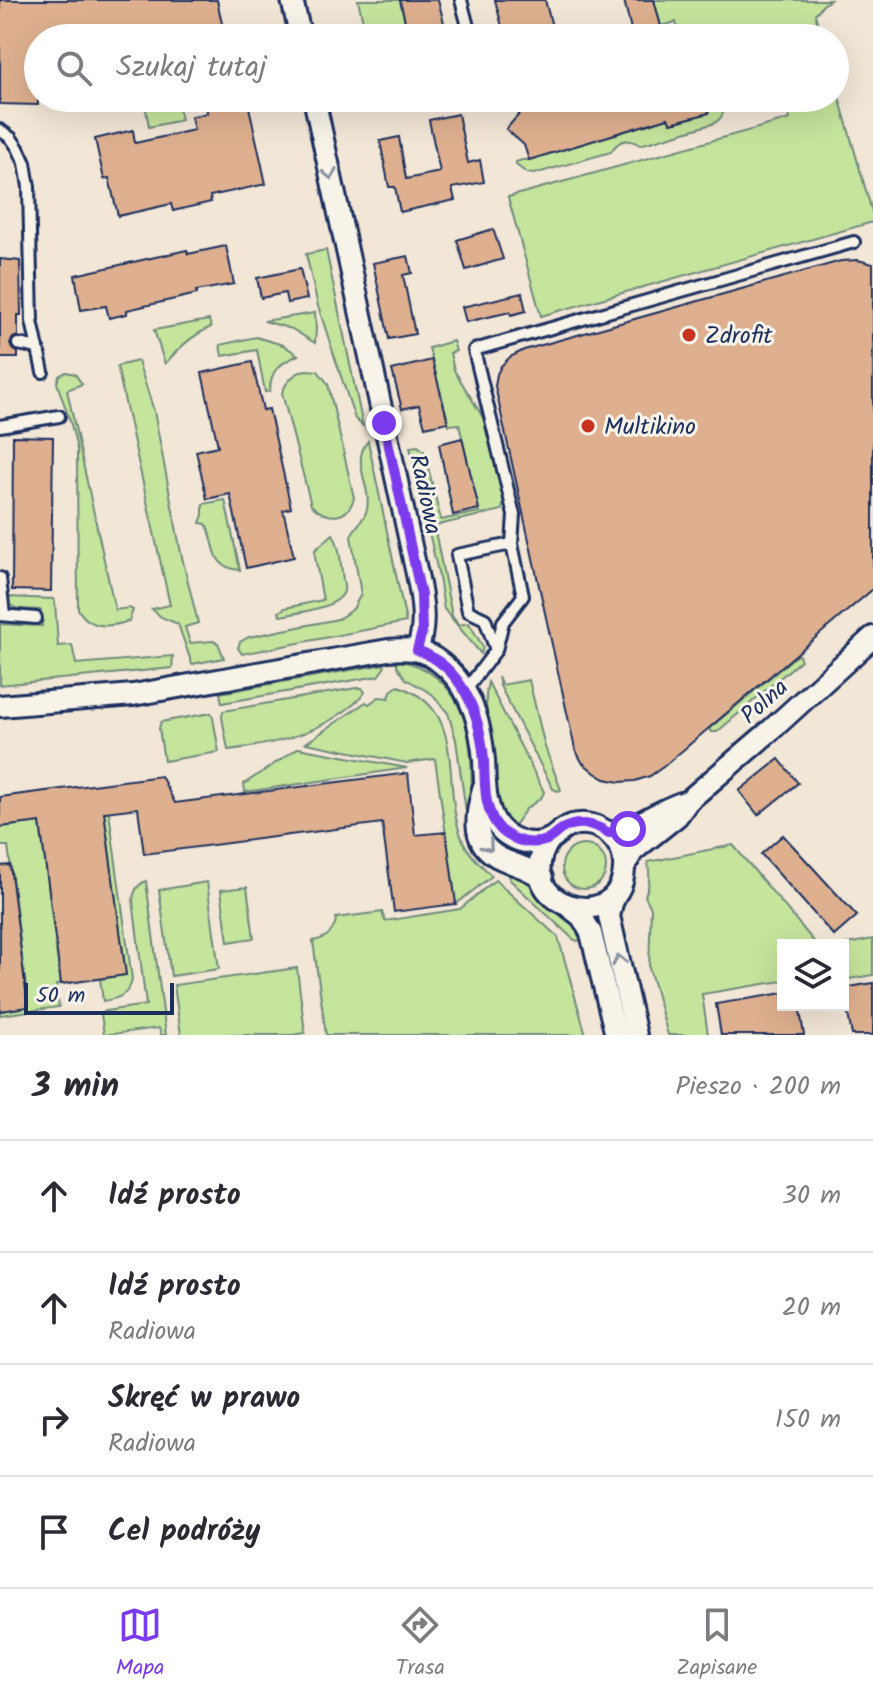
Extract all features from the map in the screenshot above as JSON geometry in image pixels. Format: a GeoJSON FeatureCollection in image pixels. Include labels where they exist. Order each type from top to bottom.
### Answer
{"type":"FeatureCollection","features":[{"type":"Feature","properties":{"kind":"street"},"geometry":{"type":"LineString","coordinates":[[292,0],[298,24]]}},
{"type":"Feature","properties":{"kind":"street","name":"Radiowa"},"geometry":{"type":"LineString","coordinates":[[317,112],[417,574],[423,619],[417,650]]}},
{"type":"Feature","properties":{"kind":"street","name":"Polna"},"geometry":{"type":"LineString","coordinates":[[625,865],[633,851],[677,816],[688,801],[873,637]]}},
{"type":"Feature","properties":{"kind":"street"},"geometry":{"type":"LineString","coordinates":[[0,706],[133,695],[388,650],[417,650],[441,663],[456,677],[472,705],[481,740],[484,785],[490,812],[498,826],[515,839],[531,843],[550,839]]}},
{"type":"Feature","properties":{"kind":"street"},"geometry":{"type":"LineString","coordinates":[[484,785],[476,817],[482,841],[499,858],[530,869],[542,878],[552,895],[582,917],[591,933],[616,1035]]}},
{"type":"Feature","properties":{"kind":"street","name":"Polna"},"geometry":{"type":"LineString","coordinates":[[609,833],[628,829],[671,806],[688,801]]}},
{"type":"Feature","properties":{"kind":"street"},"geometry":{"type":"LineString","coordinates":[[542,878],[541,858],[550,839],[561,830],[580,824],[598,827],[609,833],[620,847],[625,865],[624,876],[609,916],[636,1035]]}},
{"type":"Feature","properties":{"kind":"street"},"geometry":{"type":"LineString","coordinates":[[568,906],[583,909],[597,906],[610,898],[620,886]]}},
{"type":"Feature","properties":{"kind":"lane"},"geometry":{"type":"LineString","coordinates":[[461,0],[467,24]]}},
{"type":"Feature","properties":{"kind":"lane"},"geometry":{"type":"LineString","coordinates":[[0,130],[11,138],[25,163],[29,187],[32,321],[43,372]]}},
{"type":"Feature","properties":{"kind":"lane"},"geometry":{"type":"LineString","coordinates":[[465,691],[496,650],[503,622],[523,596],[512,544],[514,515],[474,350],[854,242]]}},
{"type":"Feature","properties":{"kind":"lane"},"geometry":{"type":"LineString","coordinates":[[18,344],[38,348]]}},
{"type":"Feature","properties":{"kind":"lane"},"geometry":{"type":"LineString","coordinates":[[0,426],[59,416]]}},
{"type":"Feature","properties":{"kind":"lane"},"geometry":{"type":"LineString","coordinates":[[496,650],[485,619],[468,611],[457,555],[512,544]]}},
{"type":"Feature","properties":{"kind":"lane"},"geometry":{"type":"LineString","coordinates":[[0,578],[2,615],[36,618]]}},
{"type":"Feature","properties":{"kind":"green space"},"geometry":{"type":"Polygon","coordinates":[[[358,0],[400,0],[406,24],[364,24],[358,0]]]}},
{"type":"Feature","properties":{"kind":"green space"},"geometry":{"type":"Polygon","coordinates":[[[654,0],[830,0],[815,14],[818,24],[660,24],[654,0]]]}},
{"type":"Feature","properties":{"kind":"green space"},"geometry":{"type":"Polygon","coordinates":[[[146,112],[180,112],[181,120],[149,127],[146,112]]]}},
{"type":"Feature","properties":{"kind":"green space"},"geometry":{"type":"Polygon","coordinates":[[[723,112],[712,124],[640,145],[623,141],[611,152],[534,174],[516,165],[522,160],[668,118],[671,123],[723,112]]]}},
{"type":"Feature","properties":{"kind":"green space"},"geometry":{"type":"Polygon","coordinates":[[[788,112],[843,112],[873,222],[541,316],[508,197],[790,119],[788,112]]]}},
{"type":"Feature","properties":{"kind":"green space"},"geometry":{"type":"Polygon","coordinates":[[[326,250],[363,426],[355,419],[318,306],[306,254],[326,250]]]}},
{"type":"Feature","properties":{"kind":"green space"},"geometry":{"type":"Polygon","coordinates":[[[315,313],[315,343],[292,329],[264,321],[315,313]]]}},
{"type":"Feature","properties":{"kind":"green space"},"geometry":{"type":"Polygon","coordinates":[[[209,320],[211,327],[197,334],[165,364],[154,330],[209,320]]]}},
{"type":"Feature","properties":{"kind":"green space"},"geometry":{"type":"Polygon","coordinates":[[[256,337],[283,345],[298,355],[277,368],[270,391],[265,392],[257,350],[222,356],[220,345],[256,337]]]}},
{"type":"Feature","properties":{"kind":"green space"},"geometry":{"type":"Polygon","coordinates":[[[453,341],[456,351],[450,353],[454,370],[484,419],[504,500],[502,510],[434,526],[452,616],[459,625],[469,623],[483,647],[481,654],[444,609],[410,447],[418,446],[424,451],[441,520],[479,512],[459,424],[449,425],[429,348],[453,341]]]}},
{"type":"Feature","properties":{"kind":"green space"},"geometry":{"type":"Polygon","coordinates":[[[138,361],[154,411],[181,553],[198,623],[185,627],[190,643],[218,643],[224,658],[192,664],[178,624],[161,617],[152,609],[170,605],[117,366],[138,361]]]}},
{"type":"Feature","properties":{"kind":"green space"},"geometry":{"type":"Polygon","coordinates":[[[306,370],[318,371],[328,384],[354,498],[347,511],[336,516],[323,513],[311,505],[282,393],[291,378],[306,370]]]}},
{"type":"Feature","properties":{"kind":"green space"},"geometry":{"type":"Polygon","coordinates":[[[66,372],[75,374],[82,384],[67,390],[115,610],[133,610],[129,621],[114,625],[94,623],[78,609],[77,449],[57,383],[59,376],[66,372]]]}},
{"type":"Feature","properties":{"kind":"green space"},"geometry":{"type":"Polygon","coordinates":[[[368,441],[406,622],[242,654],[238,648],[240,642],[249,637],[338,619],[353,609],[361,594],[351,536],[367,509],[361,457],[368,441]]]}},
{"type":"Feature","properties":{"kind":"green space"},"geometry":{"type":"Polygon","coordinates":[[[225,500],[240,570],[230,568],[218,559],[206,524],[200,523],[203,504],[225,500]]]}},
{"type":"Feature","properties":{"kind":"green space"},"geometry":{"type":"Polygon","coordinates":[[[333,534],[344,586],[341,597],[326,606],[280,616],[279,612],[285,608],[323,600],[315,550],[333,534]]]}},
{"type":"Feature","properties":{"kind":"green space"},"geometry":{"type":"Polygon","coordinates":[[[8,597],[53,599],[58,646],[72,645],[76,664],[173,656],[172,668],[0,685],[0,624],[42,626],[41,610],[18,609],[9,604],[8,597]]]}},
{"type":"Feature","properties":{"kind":"green space"},"geometry":{"type":"Polygon","coordinates":[[[798,654],[801,660],[717,732],[709,729],[798,654]]]}},
{"type":"Feature","properties":{"kind":"green space"},"geometry":{"type":"Polygon","coordinates":[[[397,661],[414,664],[432,674],[450,691],[459,707],[470,743],[472,782],[469,819],[456,740],[448,713],[432,694],[406,679],[397,661]]]}},
{"type":"Feature","properties":{"kind":"green space"},"geometry":{"type":"Polygon","coordinates":[[[385,664],[378,676],[222,703],[220,693],[385,664]]]}},
{"type":"Feature","properties":{"kind":"green space"},"geometry":{"type":"Polygon","coordinates":[[[498,677],[502,685],[529,680],[545,747],[561,790],[553,789],[498,677]]]}},
{"type":"Feature","properties":{"kind":"green space"},"geometry":{"type":"Polygon","coordinates":[[[488,682],[544,792],[512,828],[502,816],[496,801],[496,763],[486,702],[488,682]]]}},
{"type":"Feature","properties":{"kind":"green space"},"geometry":{"type":"Polygon","coordinates":[[[398,686],[421,697],[436,713],[445,732],[453,799],[464,843],[492,876],[456,904],[435,759],[407,763],[306,743],[366,702],[369,704],[379,697],[389,698],[391,691],[398,686]]]}},
{"type":"Feature","properties":{"kind":"green space"},"geometry":{"type":"Polygon","coordinates":[[[362,688],[365,692],[358,701],[315,728],[273,742],[228,750],[223,711],[362,688]]]}},
{"type":"Feature","properties":{"kind":"green space"},"geometry":{"type":"Polygon","coordinates":[[[211,713],[219,752],[164,761],[159,728],[161,722],[211,713]]]}},
{"type":"Feature","properties":{"kind":"green space"},"geometry":{"type":"Polygon","coordinates":[[[298,748],[407,768],[245,792],[244,784],[298,748]]]}},
{"type":"Feature","properties":{"kind":"green space"},"geometry":{"type":"Polygon","coordinates":[[[104,812],[109,812],[132,979],[129,989],[122,995],[103,1001],[100,979],[126,975],[104,812]]]}},
{"type":"Feature","properties":{"kind":"green space"},"geometry":{"type":"Polygon","coordinates":[[[40,822],[61,984],[56,985],[59,1007],[0,1015],[0,1011],[28,1006],[8,846],[0,846],[0,827],[40,822]]]}},
{"type":"Feature","properties":{"kind":"green space"},"geometry":{"type":"Polygon","coordinates":[[[584,845],[599,852],[606,867],[599,882],[584,889],[569,882],[562,867],[569,852],[584,845]]]}},
{"type":"Feature","properties":{"kind":"green space"},"geometry":{"type":"Polygon","coordinates":[[[733,845],[812,939],[777,939],[777,982],[702,994],[708,1035],[668,1035],[649,968],[651,908],[645,896],[649,879],[648,862],[733,845]]]}},
{"type":"Feature","properties":{"kind":"green space"},"geometry":{"type":"Polygon","coordinates":[[[507,869],[525,874],[577,922],[586,939],[573,939],[510,880],[507,869]]]}},
{"type":"Feature","properties":{"kind":"green space"},"geometry":{"type":"Polygon","coordinates":[[[495,880],[558,937],[586,1035],[326,1035],[313,941],[329,934],[336,918],[382,912],[385,921],[460,909],[495,880]]]}},
{"type":"Feature","properties":{"kind":"green space"},"geometry":{"type":"Polygon","coordinates":[[[146,881],[166,1035],[161,1035],[159,1028],[104,1035],[101,1014],[146,1005],[133,900],[136,889],[146,881]]]}},
{"type":"Feature","properties":{"kind":"green space"},"geometry":{"type":"Polygon","coordinates":[[[207,882],[219,969],[171,976],[159,890],[207,882]]]}},
{"type":"Feature","properties":{"kind":"green space"},"geometry":{"type":"Polygon","coordinates":[[[247,887],[254,938],[228,942],[221,890],[247,887]]]}},
{"type":"Feature","properties":{"kind":"green space"},"geometry":{"type":"Polygon","coordinates":[[[873,939],[873,975],[849,979],[849,944],[873,939]]]}},
{"type":"Feature","properties":{"kind":"green space"},"geometry":{"type":"Polygon","coordinates":[[[297,968],[305,1033],[181,1035],[174,985],[297,968]]]}},
{"type":"Feature","properties":{"kind":"building"},"geometry":{"type":"Polygon","coordinates":[[[0,0],[217,0],[222,24],[24,24],[24,105],[0,104],[0,0]]]}},
{"type":"Feature","properties":{"kind":"building"},"geometry":{"type":"Polygon","coordinates":[[[400,0],[438,0],[444,24],[406,24],[400,0]]]}},
{"type":"Feature","properties":{"kind":"building"},"geometry":{"type":"Polygon","coordinates":[[[495,0],[545,0],[551,24],[501,24],[495,0]]]}},
{"type":"Feature","properties":{"kind":"building"},"geometry":{"type":"Polygon","coordinates":[[[624,0],[654,0],[660,24],[630,24],[624,0]]]}},
{"type":"Feature","properties":{"kind":"building"},"geometry":{"type":"Polygon","coordinates":[[[250,112],[266,184],[210,196],[211,202],[173,211],[171,204],[118,216],[109,178],[104,179],[95,139],[133,130],[135,143],[194,130],[191,117],[207,113],[250,112]]]}},
{"type":"Feature","properties":{"kind":"building"},"geometry":{"type":"Polygon","coordinates":[[[521,112],[709,113],[671,123],[668,118],[529,160],[524,145],[506,129],[521,112]]]}},
{"type":"Feature","properties":{"kind":"building"},"geometry":{"type":"Polygon","coordinates":[[[458,114],[468,163],[480,160],[484,182],[452,188],[455,200],[400,212],[395,187],[389,187],[380,141],[399,137],[406,179],[440,172],[429,120],[458,114]]]}},
{"type":"Feature","properties":{"kind":"building"},"geometry":{"type":"Polygon","coordinates":[[[493,229],[503,259],[466,270],[457,240],[493,229]]]}},
{"type":"Feature","properties":{"kind":"building"},"geometry":{"type":"Polygon","coordinates":[[[226,246],[234,284],[196,291],[197,294],[127,310],[127,314],[109,318],[106,306],[81,310],[75,275],[187,250],[188,254],[226,246]]]}},
{"type":"Feature","properties":{"kind":"building"},"geometry":{"type":"Polygon","coordinates":[[[408,256],[412,273],[403,275],[415,334],[389,339],[373,263],[408,256]]]}},
{"type":"Feature","properties":{"kind":"building"},"geometry":{"type":"Polygon","coordinates":[[[0,259],[20,261],[21,315],[18,315],[18,336],[10,343],[12,349],[18,352],[18,358],[0,358],[0,259]]]}},
{"type":"Feature","properties":{"kind":"building"},"geometry":{"type":"Polygon","coordinates":[[[858,260],[873,264],[873,589],[663,767],[635,781],[605,779],[582,762],[575,749],[495,386],[497,374],[510,357],[524,350],[841,261],[858,260]]]}},
{"type":"Feature","properties":{"kind":"building"},"geometry":{"type":"Polygon","coordinates":[[[300,269],[307,299],[287,303],[285,293],[261,298],[257,278],[300,269]]]}},
{"type":"Feature","properties":{"kind":"building"},"geometry":{"type":"Polygon","coordinates":[[[522,293],[526,311],[466,322],[462,307],[522,293]]]}},
{"type":"Feature","properties":{"kind":"building"},"geometry":{"type":"Polygon","coordinates":[[[432,360],[448,422],[425,427],[419,405],[402,409],[392,370],[432,360]]]}},
{"type":"Feature","properties":{"kind":"building"},"geometry":{"type":"Polygon","coordinates":[[[252,362],[263,410],[269,409],[291,508],[283,510],[294,557],[246,568],[230,494],[207,499],[196,451],[218,446],[202,373],[252,362]]]}},
{"type":"Feature","properties":{"kind":"building"},"geometry":{"type":"Polygon","coordinates":[[[13,436],[53,437],[51,591],[12,590],[13,436]]]}},
{"type":"Feature","properties":{"kind":"building"},"geometry":{"type":"Polygon","coordinates":[[[462,438],[479,509],[453,515],[439,444],[462,438]]]}},
{"type":"Feature","properties":{"kind":"building"},"geometry":{"type":"Polygon","coordinates":[[[779,759],[798,783],[758,815],[739,791],[779,759]]]}},
{"type":"Feature","properties":{"kind":"building"},"geometry":{"type":"Polygon","coordinates":[[[408,773],[415,835],[446,832],[456,904],[394,912],[382,823],[144,854],[138,808],[104,812],[126,975],[61,984],[40,822],[0,827],[0,797],[161,776],[175,803],[408,773]]]}},
{"type":"Feature","properties":{"kind":"building"},"geometry":{"type":"Polygon","coordinates":[[[783,835],[857,916],[834,936],[761,854],[783,835]]]}},
{"type":"Feature","properties":{"kind":"building"},"geometry":{"type":"Polygon","coordinates":[[[10,865],[28,1007],[0,1011],[0,866],[10,865]]]}},
{"type":"Feature","properties":{"kind":"building"},"geometry":{"type":"Polygon","coordinates":[[[873,983],[873,1035],[852,1035],[847,1011],[849,987],[873,983]]]}},
{"type":"Feature","properties":{"kind":"building"},"geometry":{"type":"Polygon","coordinates":[[[777,994],[777,1011],[800,1011],[804,1035],[721,1035],[716,1004],[777,994]]]}},
{"type":"Feature","properties":{"kind":"place","name":"Zdrofit"},"geometry":{"type":"Point","coordinates":[689,335]}},
{"type":"Feature","properties":{"kind":"place","name":"Multikino"},"geometry":{"type":"Point","coordinates":[588,426]}},
{"type":"Feature","properties":{"kind":"route"},"geometry":{"type":"LineString","coordinates":[[384,423],[421,595],[422,632],[417,650],[448,670],[460,683],[472,705],[482,748],[488,806],[498,826],[515,839],[531,843],[550,839],[573,825],[586,824],[609,833],[628,829]]}}]}
